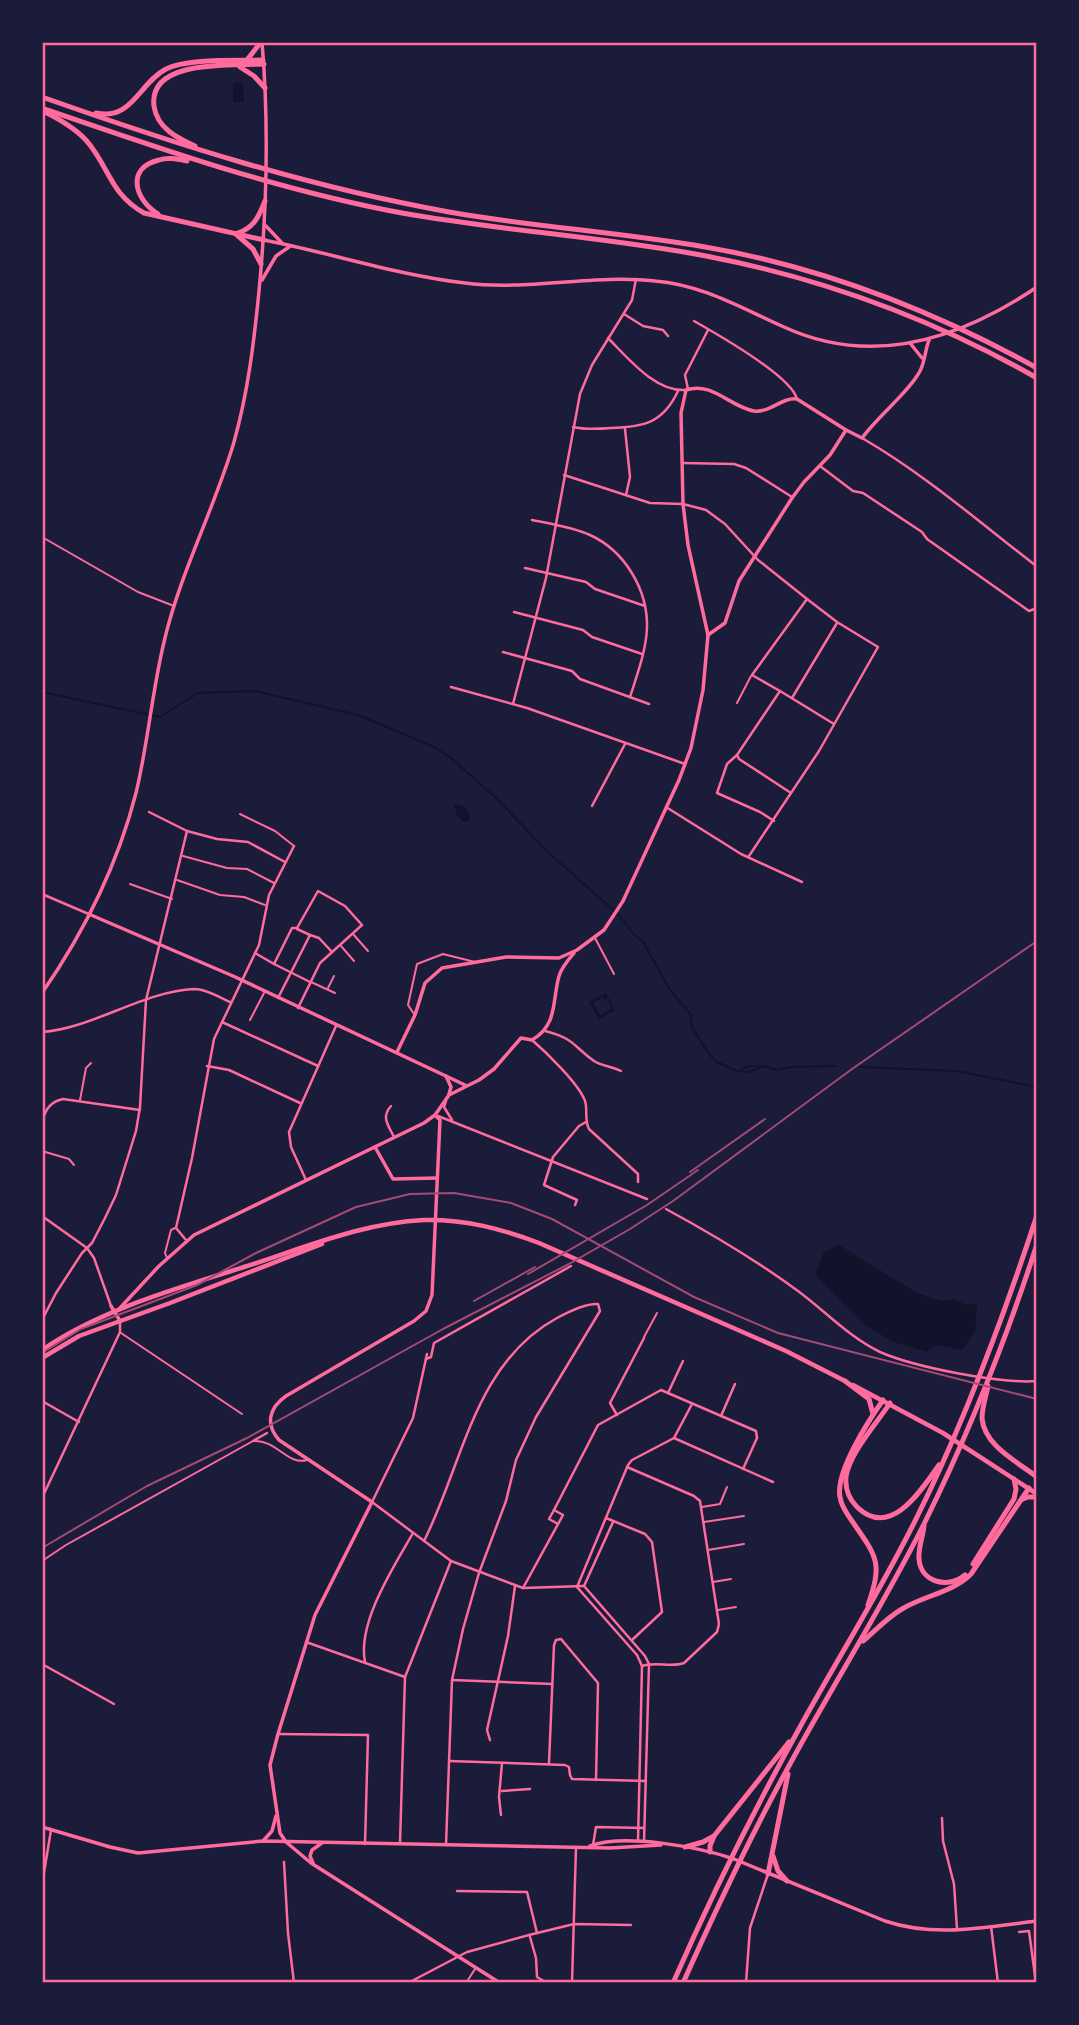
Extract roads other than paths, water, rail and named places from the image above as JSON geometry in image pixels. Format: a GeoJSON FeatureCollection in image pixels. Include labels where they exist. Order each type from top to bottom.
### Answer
{"type":"FeatureCollection","features":[{"type":"Feature","properties":{"kind":"highway"},"geometry":{"type":"LineString","coordinates":[[247,61],[261,42]]}},
{"type":"Feature","properties":{"kind":"highway"},"geometry":{"type":"LineString","coordinates":[[73,108],[111,114],[130,105],[159,74],[180,64],[263,62]]}},
{"type":"Feature","properties":{"kind":"highway"},"geometry":{"type":"LineString","coordinates":[[217,157],[175,137],[164,127],[154,108],[155,92],[164,79],[180,71],[197,67],[263,62]]}},
{"type":"Feature","properties":{"kind":"highway"},"geometry":{"type":"LineString","coordinates":[[237,66],[254,76],[265,88]]}},
{"type":"Feature","properties":{"kind":"highway"},"geometry":{"type":"LineString","coordinates":[[42,97],[217,157],[350,191],[450,212],[707,247],[782,265],[856,287],[941,320],[1037,368]]}},
{"type":"Feature","properties":{"kind":"highway"},"geometry":{"type":"LineString","coordinates":[[42,110],[259,180],[403,213],[648,247],[748,265],[891,309],[962,340],[1037,378]]}},
{"type":"Feature","properties":{"kind":"highway"},"geometry":{"type":"LineString","coordinates":[[42,110],[83,137],[98,157],[114,187],[131,206],[144,213],[264,240]]}},
{"type":"Feature","properties":{"kind":"highway"},"geometry":{"type":"LineString","coordinates":[[163,216],[148,208],[139,197],[137,186],[142,171],[156,160],[169,158],[200,163]]}},
{"type":"Feature","properties":{"kind":"highway"},"geometry":{"type":"LineString","coordinates":[[235,233],[243,232],[256,221],[265,201]]}},
{"type":"Feature","properties":{"kind":"highway"},"geometry":{"type":"LineString","coordinates":[[235,233],[253,249],[261,264]]}},
{"type":"Feature","properties":{"kind":"highway"},"geometry":{"type":"LineString","coordinates":[[673,1983],[733,1854],[799,1728],[863,1619],[917,1518],[993,1343],[1037,1215]]}},
{"type":"Feature","properties":{"kind":"highway"},"geometry":{"type":"LineString","coordinates":[[683,1983],[736,1869],[789,1766],[924,1523],[992,1371],[1037,1244]]}},
{"type":"Feature","properties":{"kind":"highway"},"geometry":{"type":"LineString","coordinates":[[992,1371],[983,1413],[986,1432],[1000,1449],[1037,1477]]}},
{"type":"Feature","properties":{"kind":"highway"},"geometry":{"type":"LineString","coordinates":[[845,1381],[869,1399],[873,1417]]}},
{"type":"Feature","properties":{"kind":"highway"},"geometry":{"type":"LineString","coordinates":[[863,1619],[876,1585],[877,1566],[870,1546],[844,1508],[839,1487],[847,1463],[883,1399]]}},
{"type":"Feature","properties":{"kind":"highway"},"geometry":{"type":"LineString","coordinates":[[890,1403],[848,1471],[846,1487],[857,1507],[867,1514],[881,1516],[901,1511],[918,1495],[947,1454]]}},
{"type":"Feature","properties":{"kind":"highway"},"geometry":{"type":"LineString","coordinates":[[924,1523],[919,1558],[923,1570],[928,1577],[941,1583],[959,1580],[969,1571],[1014,1499],[1014,1479]]}},
{"type":"Feature","properties":{"kind":"highway"},"geometry":{"type":"LineString","coordinates":[[858,1645],[904,1608],[963,1582],[1029,1489]]}},
{"type":"Feature","properties":{"kind":"highway"},"geometry":{"type":"LineString","coordinates":[[1020,1501],[1028,1496],[1037,1496]]}},
{"type":"Feature","properties":{"kind":"highway"},"geometry":{"type":"LineString","coordinates":[[710,1852],[714,1836],[799,1728]]}},
{"type":"Feature","properties":{"kind":"highway"},"geometry":{"type":"LineString","coordinates":[[768,1874],[789,1766]]}},
{"type":"Feature","properties":{"kind":"highway"},"geometry":{"type":"LineString","coordinates":[[685,1847],[714,1836]]}},
{"type":"Feature","properties":{"kind":"highway"},"geometry":{"type":"LineString","coordinates":[[772,1853],[777,1870],[787,1881]]}},
{"type":"Feature","properties":{"kind":"main road"},"geometry":{"type":"LineString","coordinates":[[42,1350],[76,1330],[193,1283],[349,1233],[380,1225],[436,1220],[480,1224],[512,1233],[586,1263],[786,1351],[883,1399],[943,1433],[1037,1496]]}},
{"type":"Feature","properties":{"kind":"main road"},"geometry":{"type":"LineString","coordinates":[[42,1358],[79,1336],[349,1233]]}},
{"type":"Feature","properties":{"kind":"street"},"geometry":{"type":"LineString","coordinates":[[42,993],[91,915],[109,877],[128,824],[164,642],[174,606],[234,442],[248,382],[265,224],[265,88],[261,42]]}},
{"type":"Feature","properties":{"kind":"street"},"geometry":{"type":"LineString","coordinates":[[265,224],[283,245]]}},
{"type":"Feature","properties":{"kind":"street"},"geometry":{"type":"LineString","coordinates":[[264,240],[409,274],[465,283],[526,286],[636,279],[676,283],[700,289],[785,328],[830,343],[856,346],[911,343],[937,338],[1006,308],[1037,287]]}},
{"type":"Feature","properties":{"kind":"street"},"geometry":{"type":"LineString","coordinates":[[260,285],[275,256],[289,247]]}},
{"type":"Feature","properties":{"kind":"street"},"geometry":{"type":"LineString","coordinates":[[513,704],[547,572],[573,427],[586,378],[632,300],[636,279]]}},
{"type":"Feature","properties":{"kind":"street"},"geometry":{"type":"LineString","coordinates":[[624,314],[643,326],[663,330],[668,336]]}},
{"type":"Feature","properties":{"kind":"street"},"geometry":{"type":"LineString","coordinates":[[694,321],[762,363],[794,390],[797,400]]}},
{"type":"Feature","properties":{"kind":"street"},"geometry":{"type":"LineString","coordinates":[[397,1052],[415,1015],[420,993],[432,975],[452,965],[480,963],[506,957],[559,958],[595,938],[619,910],[685,764],[705,682],[708,635],[688,545],[683,504],[681,413],[687,390],[685,375],[708,330]]}},
{"type":"Feature","properties":{"kind":"street"},"geometry":{"type":"LineString","coordinates":[[608,338],[646,375],[678,391],[704,388],[752,410],[765,409],[791,398],[797,400],[901,461],[1035,565],[1037,574]]}},
{"type":"Feature","properties":{"kind":"street"},"geometry":{"type":"LineString","coordinates":[[862,438],[874,421],[916,377],[929,340]]}},
{"type":"Feature","properties":{"kind":"street"},"geometry":{"type":"LineString","coordinates":[[911,343],[923,360]]}},
{"type":"Feature","properties":{"kind":"street"},"geometry":{"type":"LineString","coordinates":[[573,427],[625,428],[645,425],[654,421],[669,407],[678,391]]}},
{"type":"Feature","properties":{"kind":"street"},"geometry":{"type":"LineString","coordinates":[[625,428],[630,477],[626,495]]}},
{"type":"Feature","properties":{"kind":"street"},"geometry":{"type":"LineString","coordinates":[[708,635],[725,623],[739,581],[792,498],[846,430]]}},
{"type":"Feature","properties":{"kind":"street"},"geometry":{"type":"LineString","coordinates":[[682,463],[734,464],[746,467],[792,498]]}},
{"type":"Feature","properties":{"kind":"street"},"geometry":{"type":"LineString","coordinates":[[820,466],[853,491],[863,493],[922,532],[926,539],[1029,611],[1037,608]]}},
{"type":"Feature","properties":{"kind":"street"},"geometry":{"type":"LineString","coordinates":[[564,475],[650,503],[683,504],[699,507],[713,514],[755,556],[807,599],[837,622],[877,645],[877,651],[792,794],[749,856]]}},
{"type":"Feature","properties":{"kind":"street"},"geometry":{"type":"LineString","coordinates":[[532,520],[590,535],[608,546],[634,576],[645,606],[647,630],[630,697]]}},
{"type":"Feature","properties":{"kind":"street"},"geometry":{"type":"LineString","coordinates":[[525,568],[586,582],[595,589],[645,606]]}},
{"type":"Feature","properties":{"kind":"street"},"geometry":{"type":"LineString","coordinates":[[807,599],[752,675],[834,724]]}},
{"type":"Feature","properties":{"kind":"street"},"geometry":{"type":"LineString","coordinates":[[514,612],[583,630],[592,637],[642,654]]}},
{"type":"Feature","properties":{"kind":"street"},"geometry":{"type":"LineString","coordinates":[[792,698],[837,622]]}},
{"type":"Feature","properties":{"kind":"street"},"geometry":{"type":"LineString","coordinates":[[503,652],[572,671],[580,679],[649,704]]}},
{"type":"Feature","properties":{"kind":"street"},"geometry":{"type":"LineString","coordinates":[[451,687],[513,704],[685,764]]}},
{"type":"Feature","properties":{"kind":"street"},"geometry":{"type":"LineString","coordinates":[[774,821],[717,793],[727,764],[737,755],[780,691]]}},
{"type":"Feature","properties":{"kind":"street"},"geometry":{"type":"LineString","coordinates":[[592,806],[626,743]]}},
{"type":"Feature","properties":{"kind":"street"},"geometry":{"type":"LineString","coordinates":[[737,755],[739,759],[792,794]]}},
{"type":"Feature","properties":{"kind":"street"},"geometry":{"type":"LineString","coordinates":[[666,807],[741,854],[802,882]]}},
{"type":"Feature","properties":{"kind":"street"},"geometry":{"type":"LineString","coordinates":[[149,812],[187,831],[217,839],[248,842],[285,862]]}},
{"type":"Feature","properties":{"kind":"street"},"geometry":{"type":"LineString","coordinates":[[42,1320],[56,1293],[92,1243],[116,1195],[136,1131],[140,1110],[146,1000],[187,831]]}},
{"type":"Feature","properties":{"kind":"street"},"geometry":{"type":"LineString","coordinates":[[185,1239],[176,1228],[192,1158],[207,1066],[221,1022],[262,936],[274,883],[295,846]]}},
{"type":"Feature","properties":{"kind":"street"},"geometry":{"type":"LineString","coordinates":[[297,929],[318,891],[345,906],[362,925],[320,963],[298,1008]]}},
{"type":"Feature","properties":{"kind":"street"},"geometry":{"type":"LineString","coordinates":[[42,894],[241,980],[465,1086]]}},
{"type":"Feature","properties":{"kind":"street"},"geometry":{"type":"LineString","coordinates":[[274,964],[292,929],[319,938],[332,952]]}},
{"type":"Feature","properties":{"kind":"street"},"geometry":{"type":"LineString","coordinates":[[278,998],[310,934]]}},
{"type":"Feature","properties":{"kind":"street"},"geometry":{"type":"LineString","coordinates":[[532,1040],[545,1031],[553,1014],[559,974],[576,950]]}},
{"type":"Feature","properties":{"kind":"street"},"geometry":{"type":"LineString","coordinates":[[255,953],[310,982]]}},
{"type":"Feature","properties":{"kind":"street"},"geometry":{"type":"LineString","coordinates":[[559,958],[566,964]]}},
{"type":"Feature","properties":{"kind":"street"},"geometry":{"type":"LineString","coordinates":[[42,1032],[87,1021],[146,1000],[194,989],[230,1002]]}},
{"type":"Feature","properties":{"kind":"street"},"geometry":{"type":"LineString","coordinates":[[221,1022],[318,1066]]}},
{"type":"Feature","properties":{"kind":"street"},"geometry":{"type":"LineString","coordinates":[[306,1180],[289,1139],[290,1125],[336,1026]]}},
{"type":"Feature","properties":{"kind":"street"},"geometry":{"type":"LineString","coordinates":[[545,1031],[564,1036],[596,1062],[621,1071]]}},
{"type":"Feature","properties":{"kind":"street"},"geometry":{"type":"LineString","coordinates":[[116,1313],[185,1239],[425,1123],[435,1115],[447,1097],[478,1080],[500,1063],[521,1038],[532,1040],[582,1095],[589,1129],[632,1167],[638,1174],[638,1182]]}},
{"type":"Feature","properties":{"kind":"street"},"geometry":{"type":"LineString","coordinates":[[207,1066],[229,1070],[300,1103]]}},
{"type":"Feature","properties":{"kind":"street"},"geometry":{"type":"LineString","coordinates":[[444,1074],[450,1082],[444,1107],[454,1122]]}},
{"type":"Feature","properties":{"kind":"street"},"geometry":{"type":"LineString","coordinates":[[42,1121],[52,1103],[63,1099],[140,1110]]}},
{"type":"Feature","properties":{"kind":"street"},"geometry":{"type":"LineString","coordinates":[[391,1106],[386,1111],[385,1118],[395,1138]]}},
{"type":"Feature","properties":{"kind":"street"},"geometry":{"type":"LineString","coordinates":[[435,1115],[647,1199]]}},
{"type":"Feature","properties":{"kind":"street"},"geometry":{"type":"LineString","coordinates":[[435,1115],[440,1120],[436,1220],[431,1296],[424,1314],[286,1396],[274,1406],[270,1419],[274,1434],[282,1443],[372,1502],[451,1561],[523,1588],[584,1586]]}},
{"type":"Feature","properties":{"kind":"street"},"geometry":{"type":"LineString","coordinates":[[575,1205],[577,1200],[544,1185],[552,1160],[579,1126],[586,1122]]}},
{"type":"Feature","properties":{"kind":"street"},"geometry":{"type":"LineString","coordinates":[[375,1147],[393,1179],[437,1178]]}},
{"type":"Feature","properties":{"kind":"street"},"geometry":{"type":"LineString","coordinates":[[666,1209],[775,1275],[867,1345],[897,1358],[971,1375],[1023,1382],[1037,1381]]}},
{"type":"Feature","properties":{"kind":"street"},"geometry":{"type":"LineString","coordinates":[[42,1216],[87,1248],[94,1258],[111,1306],[120,1321],[120,1332],[42,1498]]}},
{"type":"Feature","properties":{"kind":"street"},"geometry":{"type":"LineString","coordinates":[[500,1983],[314,1865],[286,1842],[281,1837],[276,1814],[270,1765],[305,1641],[315,1615],[413,1418],[426,1356],[431,1357],[434,1343],[571,1266]]}},
{"type":"Feature","properties":{"kind":"street"},"geometry":{"type":"LineString","coordinates":[[424,1541],[477,1412],[502,1366],[522,1343],[538,1330],[562,1316],[595,1303],[601,1308],[536,1417],[516,1460],[506,1502],[479,1573],[463,1629],[452,1680],[446,1845]]}},
{"type":"Feature","properties":{"kind":"street"},"geometry":{"type":"LineString","coordinates":[[617,1415],[610,1403],[644,1338]]}},
{"type":"Feature","properties":{"kind":"street"},"geometry":{"type":"LineString","coordinates":[[668,1393],[683,1361]]}},
{"type":"Feature","properties":{"kind":"street"},"geometry":{"type":"LineString","coordinates":[[721,1416],[735,1384]]}},
{"type":"Feature","properties":{"kind":"street"},"geometry":{"type":"LineString","coordinates":[[558,1524],[550,1519],[598,1425],[661,1391],[756,1432],[757,1437],[743,1469]]}},
{"type":"Feature","properties":{"kind":"street"},"geometry":{"type":"LineString","coordinates":[[42,1401],[79,1422]]}},
{"type":"Feature","properties":{"kind":"street"},"geometry":{"type":"LineString","coordinates":[[577,1587],[627,1467],[632,1460],[674,1438],[692,1404]]}},
{"type":"Feature","properties":{"kind":"street"},"geometry":{"type":"LineString","coordinates":[[253,1441],[267,1433]]}},
{"type":"Feature","properties":{"kind":"street"},"geometry":{"type":"LineString","coordinates":[[674,1438],[773,1482]]}},
{"type":"Feature","properties":{"kind":"street"},"geometry":{"type":"LineString","coordinates":[[627,1467],[700,1501],[719,1630],[679,1665],[642,1665]]}},
{"type":"Feature","properties":{"kind":"street"},"geometry":{"type":"LineString","coordinates":[[523,1588],[563,1515],[554,1510]]}},
{"type":"Feature","properties":{"kind":"street"},"geometry":{"type":"LineString","coordinates":[[606,1518],[650,1538],[662,1606],[660,1615],[632,1640]]}},
{"type":"Feature","properties":{"kind":"street"},"geometry":{"type":"LineString","coordinates":[[584,1586],[614,1521]]}},
{"type":"Feature","properties":{"kind":"street"},"geometry":{"type":"LineString","coordinates":[[365,1662],[363,1646],[378,1596],[413,1533]]}},
{"type":"Feature","properties":{"kind":"street"},"geometry":{"type":"LineString","coordinates":[[400,1844],[405,1677],[451,1561]]}},
{"type":"Feature","properties":{"kind":"street"},"geometry":{"type":"LineString","coordinates":[[490,1740],[487,1730],[508,1636],[515,1586]]}},
{"type":"Feature","properties":{"kind":"street"},"geometry":{"type":"LineString","coordinates":[[584,1586],[632,1640],[649,1664],[644,1842]]}},
{"type":"Feature","properties":{"kind":"street"},"geometry":{"type":"LineString","coordinates":[[577,1587],[637,1655],[642,1665],[638,1847]]}},
{"type":"Feature","properties":{"kind":"street"},"geometry":{"type":"LineString","coordinates":[[549,1763],[556,1640],[561,1639],[598,1683],[596,1780]]}},
{"type":"Feature","properties":{"kind":"street"},"geometry":{"type":"LineString","coordinates":[[305,1641],[405,1677]]}},
{"type":"Feature","properties":{"kind":"street"},"geometry":{"type":"LineString","coordinates":[[42,1664],[114,1704]]}},
{"type":"Feature","properties":{"kind":"street"},"geometry":{"type":"LineString","coordinates":[[452,1680],[552,1684]]}},
{"type":"Feature","properties":{"kind":"street"},"geometry":{"type":"LineString","coordinates":[[278,1734],[368,1735],[365,1844]]}},
{"type":"Feature","properties":{"kind":"street"},"geometry":{"type":"LineString","coordinates":[[449,1760],[549,1763],[569,1767],[572,1779],[646,1781]]}},
{"type":"Feature","properties":{"kind":"street"},"geometry":{"type":"LineString","coordinates":[[501,1815],[502,1762]]}},
{"type":"Feature","properties":{"kind":"street"},"geometry":{"type":"LineString","coordinates":[[501,1791],[530,1789]]}},
{"type":"Feature","properties":{"kind":"street"},"geometry":{"type":"LineString","coordinates":[[262,1841],[272,1831],[276,1814]]}},
{"type":"Feature","properties":{"kind":"street"},"geometry":{"type":"LineString","coordinates":[[943,1818],[943,1841],[954,1884],[958,1931]]}},
{"type":"Feature","properties":{"kind":"street"},"geometry":{"type":"LineString","coordinates":[[42,1827],[138,1853],[262,1841],[576,1847],[662,1845]]}},
{"type":"Feature","properties":{"kind":"street"},"geometry":{"type":"LineString","coordinates":[[592,1846],[596,1827],[644,1828]]}},
{"type":"Feature","properties":{"kind":"street"},"geometry":{"type":"LineString","coordinates":[[42,1885],[51,1830]]}},
{"type":"Feature","properties":{"kind":"street"},"geometry":{"type":"LineString","coordinates":[[592,1846],[620,1840],[710,1852],[734,1859],[895,1925],[927,1931],[958,1931],[1037,1921]]}},
{"type":"Feature","properties":{"kind":"street"},"geometry":{"type":"LineString","coordinates":[[314,1865],[311,1860],[312,1850],[323,1842]]}},
{"type":"Feature","properties":{"kind":"street"},"geometry":{"type":"LineString","coordinates":[[572,1983],[576,1847]]}},
{"type":"Feature","properties":{"kind":"street"},"geometry":{"type":"LineString","coordinates":[[284,1862],[294,1983]]}},
{"type":"Feature","properties":{"kind":"street"},"geometry":{"type":"LineString","coordinates":[[746,1983],[750,1928],[768,1874]]}},
{"type":"Feature","properties":{"kind":"street"},"geometry":{"type":"LineString","coordinates":[[457,1891],[527,1892],[537,1934]]}},
{"type":"Feature","properties":{"kind":"street"},"geometry":{"type":"LineString","coordinates":[[408,1983],[457,1956],[529,1935],[574,1924],[631,1925]]}},
{"type":"Feature","properties":{"kind":"street"},"geometry":{"type":"LineString","coordinates":[[991,1926],[998,1983]]}},
{"type":"Feature","properties":{"kind":"street"},"geometry":{"type":"LineString","coordinates":[[1019,1933],[1029,1931],[1036,1983]]}},
{"type":"Feature","properties":{"kind":"street"},"geometry":{"type":"LineString","coordinates":[[529,1935],[536,1958],[537,1977],[547,1983]]}},
{"type":"Feature","properties":{"kind":"street"},"geometry":{"type":"LineString","coordinates":[[84,1983],[91,1983]]}},
{"type":"Feature","properties":{"kind":"lane"},"geometry":{"type":"LineString","coordinates":[[42,537],[138,592],[174,606]]}},
{"type":"Feature","properties":{"kind":"lane"},"geometry":{"type":"LineString","coordinates":[[737,703],[752,675]]}},
{"type":"Feature","properties":{"kind":"lane"},"geometry":{"type":"LineString","coordinates":[[240,814],[275,831],[295,846]]}},
{"type":"Feature","properties":{"kind":"lane"},"geometry":{"type":"LineString","coordinates":[[182,856],[227,868],[247,869],[274,883]]}},
{"type":"Feature","properties":{"kind":"lane"},"geometry":{"type":"LineString","coordinates":[[176,880],[220,895],[244,897],[267,906]]}},
{"type":"Feature","properties":{"kind":"lane"},"geometry":{"type":"LineString","coordinates":[[131,884],[172,899]]}},
{"type":"Feature","properties":{"kind":"lane"},"geometry":{"type":"LineString","coordinates":[[352,933],[368,951]]}},
{"type":"Feature","properties":{"kind":"lane"},"geometry":{"type":"LineString","coordinates":[[595,938],[614,974]]}},
{"type":"Feature","properties":{"kind":"lane"},"geometry":{"type":"LineString","coordinates":[[340,945],[354,961]]}},
{"type":"Feature","properties":{"kind":"lane"},"geometry":{"type":"LineString","coordinates":[[415,1015],[408,1005],[417,964],[443,954],[480,963]]}},
{"type":"Feature","properties":{"kind":"lane"},"geometry":{"type":"LineString","coordinates":[[327,989],[334,975]]}},
{"type":"Feature","properties":{"kind":"lane"},"geometry":{"type":"LineString","coordinates":[[310,982],[335,993]]}},
{"type":"Feature","properties":{"kind":"lane"},"geometry":{"type":"LineString","coordinates":[[250,1020],[264,991]]}},
{"type":"Feature","properties":{"kind":"lane"},"geometry":{"type":"LineString","coordinates":[[80,1101],[86,1068],[91,1063]]}},
{"type":"Feature","properties":{"kind":"lane"},"geometry":{"type":"LineString","coordinates":[[42,1151],[69,1159],[74,1165]]}},
{"type":"Feature","properties":{"kind":"lane"},"geometry":{"type":"LineString","coordinates":[[167,1259],[165,1253],[172,1230],[176,1228]]}},
{"type":"Feature","properties":{"kind":"lane"},"geometry":{"type":"LineString","coordinates":[[644,1338],[657,1313]]}},
{"type":"Feature","properties":{"kind":"lane"},"geometry":{"type":"LineString","coordinates":[[120,1332],[242,1414]]}},
{"type":"Feature","properties":{"kind":"lane"},"geometry":{"type":"LineString","coordinates":[[42,1561],[78,1538],[253,1441],[267,1441],[296,1461],[308,1460]]}},
{"type":"Feature","properties":{"kind":"lane"},"geometry":{"type":"LineString","coordinates":[[701,1507],[720,1504],[727,1487]]}},
{"type":"Feature","properties":{"kind":"lane"},"geometry":{"type":"LineString","coordinates":[[703,1522],[744,1516]]}},
{"type":"Feature","properties":{"kind":"lane"},"geometry":{"type":"LineString","coordinates":[[707,1550],[744,1544]]}},
{"type":"Feature","properties":{"kind":"lane"},"geometry":{"type":"LineString","coordinates":[[712,1582],[732,1579]]}},
{"type":"Feature","properties":{"kind":"lane"},"geometry":{"type":"LineString","coordinates":[[717,1610],[736,1607]]}},
{"type":"Feature","properties":{"kind":"lane"},"geometry":{"type":"LineString","coordinates":[[466,1983],[476,1968]]}},
{"type":"Feature","properties":{"kind":"waterway"},"geometry":{"type":"LineString","coordinates":[[42,692],[160,717],[198,693],[255,691],[358,715],[432,746],[451,758],[494,796],[550,854],[620,916],[635,936],[642,940],[670,990],[691,1015],[692,1027],[717,1062],[737,1071],[749,1072],[763,1066],[777,1070],[836,1066]]}},
{"type":"Feature","properties":{"kind":"waterway"},"geometry":{"type":"LineString","coordinates":[[741,1070],[748,1066],[762,1066]]}},
{"type":"Feature","properties":{"kind":"waterway"},"geometry":{"type":"LineString","coordinates":[[859,1067],[957,1071],[1037,1087]]}},
{"type":"Feature","properties":{"kind":"tram line"},"geometry":{"type":"LineString","coordinates":[[42,1353],[81,1329],[197,1285],[256,1253],[356,1207],[410,1194],[454,1193],[511,1203],[552,1219],[694,1297],[778,1333],[1037,1399]]}},
{"type":"Feature","properties":{"kind":"railway"},"geometry":{"type":"LineString","coordinates":[[42,1548],[147,1486],[247,1438],[630,1229],[673,1201],[852,1069],[1037,941]]}},
{"type":"Feature","properties":{"kind":"railway"},"geometry":{"type":"LineString","coordinates":[[690,1172],[765,1119]]}},
{"type":"Feature","properties":{"kind":"railway"},"geometry":{"type":"LineString","coordinates":[[528,1274],[647,1205],[698,1170]]}},
{"type":"Feature","properties":{"kind":"railway"},"geometry":{"type":"LineString","coordinates":[[474,1301],[535,1267]]}}]}
